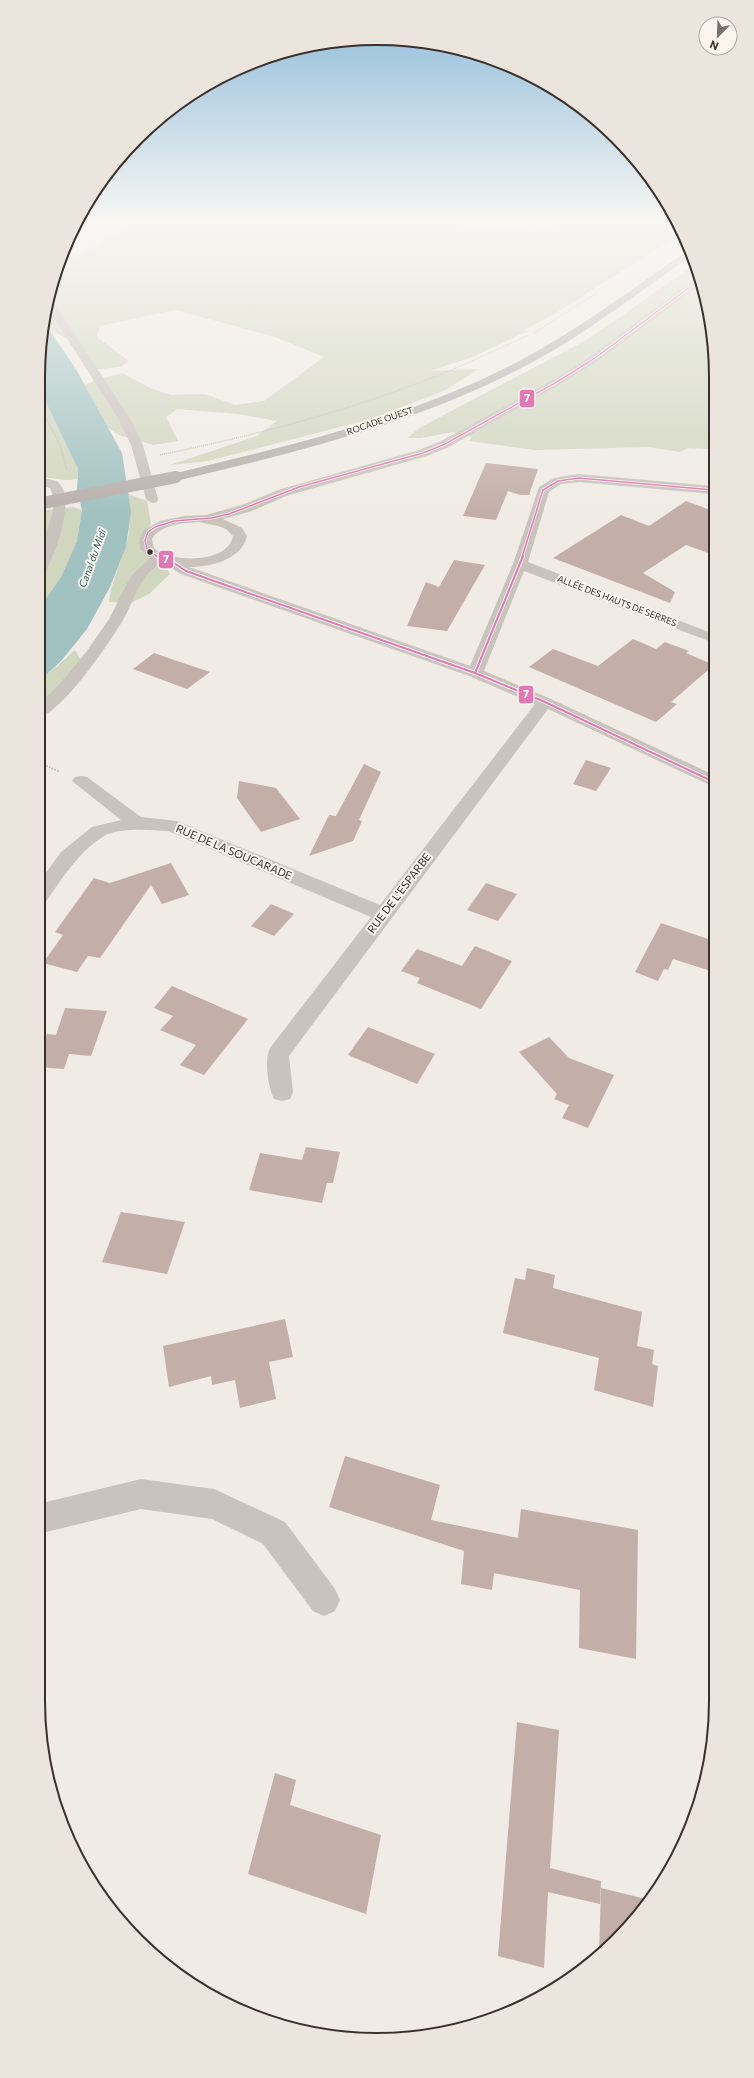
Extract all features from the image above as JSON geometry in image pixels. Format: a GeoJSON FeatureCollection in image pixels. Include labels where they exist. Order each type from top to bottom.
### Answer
{"type":"FeatureCollection","features":[{"type":"Feature","properties":{"kind":"main road","name":"ROCADE OUEST"},"geometry":{"type":"LineString","coordinates":[[45,503],[176,477],[247,460],[361,428],[474,386],[524,362],[565,339],[591,321]]}},
{"type":"Feature","properties":{"kind":"street"},"geometry":{"type":"LineString","coordinates":[[60,321],[107,388],[134,438],[140,458],[161,505],[159,526]]}},
{"type":"Feature","properties":{"kind":"street"},"geometry":{"type":"LineString","coordinates":[[645,321],[595,358],[555,383],[445,444],[423,453],[282,493],[247,508],[204,518],[170,522],[159,526],[150,532],[145,539],[146,546],[150,552],[186,571],[475,673],[545,702],[709,780]]}},
{"type":"Feature","properties":{"kind":"street"},"geometry":{"type":"LineString","coordinates":[[475,673],[520,564],[543,490],[558,481],[579,478],[709,490]]}},
{"type":"Feature","properties":{"kind":"street"},"geometry":{"type":"LineString","coordinates":[[45,482],[53,484],[58,491],[58,503],[45,562]]}},
{"type":"Feature","properties":{"kind":"street"},"geometry":{"type":"LineString","coordinates":[[45,707],[63,690],[94,654],[116,619],[138,576],[165,559],[197,562],[223,556],[232,550],[238,543],[240,536],[237,530],[230,525],[161,505]]}},
{"type":"Feature","properties":{"kind":"street"},"geometry":{"type":"LineString","coordinates":[[237,530],[247,508]]}},
{"type":"Feature","properties":{"kind":"street"},"geometry":{"type":"LineString","coordinates":[[223,556],[225,566],[246,591]]}},
{"type":"Feature","properties":{"kind":"street","name":"ALLÉE DES HAUTS DE SERRES"},"geometry":{"type":"LineString","coordinates":[[520,564],[709,637]]}},
{"type":"Feature","properties":{"kind":"street","name":"RUE DE L'ESPARBE"},"geometry":{"type":"LineString","coordinates":[[282,1092],[278,1054],[382,914],[545,702]]}},
{"type":"Feature","properties":{"kind":"street"},"geometry":{"type":"LineString","coordinates":[[81,780],[136,823]]}},
{"type":"Feature","properties":{"kind":"street","name":"RUE DE LA SOUCARADE"},"geometry":{"type":"LineString","coordinates":[[45,888],[68,856],[99,831],[136,823],[171,825],[382,914]]}},
{"type":"Feature","properties":{"kind":"street"},"geometry":{"type":"LineString","coordinates":[[45,1517],[141,1494],[214,1504],[274,1532],[324,1600]]}},
{"type":"Feature","properties":{"kind":"path"},"geometry":{"type":"LineString","coordinates":[[140,458],[196,448],[311,419],[413,385],[499,350],[531,334],[552,321]]}},
{"type":"Feature","properties":{"kind":"green space"},"geometry":{"type":"Polygon","coordinates":[[[50,321],[124,321],[100,326],[97,337],[129,361],[120,367],[90,370],[75,343],[50,330],[50,321]]]}},
{"type":"Feature","properties":{"kind":"green space"},"geometry":{"type":"Polygon","coordinates":[[[216,321],[541,321],[524,330],[527,331],[473,357],[430,371],[478,369],[446,390],[371,419],[208,461],[170,465],[257,436],[277,421],[238,414],[177,409],[166,417],[178,441],[153,445],[119,435],[108,428],[85,385],[122,373],[150,388],[171,395],[205,394],[235,405],[264,401],[324,357],[275,337],[216,321]]]}},
{"type":"Feature","properties":{"kind":"green space"},"geometry":{"type":"Polygon","coordinates":[[[614,321],[704,321],[709,377],[709,449],[688,448],[680,452],[648,447],[535,450],[469,441],[472,437],[454,432],[421,438],[407,438],[421,427],[588,339],[614,321]]]}},
{"type":"Feature","properties":{"kind":"green space"},"geometry":{"type":"Polygon","coordinates":[[[45,401],[78,469],[77,479],[67,480],[45,478],[45,401]]]}},
{"type":"Feature","properties":{"kind":"green space"},"geometry":{"type":"Polygon","coordinates":[[[128,494],[147,501],[151,524],[144,535],[163,561],[170,574],[149,594],[131,603],[109,602],[113,582],[128,536],[130,508],[128,494]]]}},
{"type":"Feature","properties":{"kind":"green space"},"geometry":{"type":"Polygon","coordinates":[[[73,507],[82,510],[77,541],[61,577],[45,600],[45,510],[73,507]]]}},
{"type":"Feature","properties":{"kind":"green space"},"geometry":{"type":"Polygon","coordinates":[[[75,650],[84,666],[45,701],[45,677],[75,650]]]}},
{"type":"Feature","properties":{"kind":"water","name":"Canal du Midi"},"geometry":{"type":"Polygon","coordinates":[[[49,329],[77,371],[122,453],[131,512],[126,547],[110,587],[87,629],[61,661],[45,676],[45,600],[61,577],[77,541],[82,510],[77,490],[78,469],[45,401],[46,355],[49,329]]]}},
{"type":"Feature","properties":{"kind":"building"},"geometry":{"type":"Polygon","coordinates":[[[486,463],[538,469],[529,495],[520,495],[508,491],[496,520],[463,516],[486,463]]]}},
{"type":"Feature","properties":{"kind":"building"},"geometry":{"type":"Polygon","coordinates":[[[686,501],[709,510],[709,553],[686,545],[643,573],[675,592],[670,603],[553,558],[621,515],[649,526],[686,501]]]}},
{"type":"Feature","properties":{"kind":"building"},"geometry":{"type":"Polygon","coordinates":[[[454,560],[485,565],[447,631],[407,626],[426,582],[439,587],[454,560]]]}},
{"type":"Feature","properties":{"kind":"building"},"geometry":{"type":"Polygon","coordinates":[[[633,639],[656,649],[665,642],[689,651],[686,653],[709,663],[709,669],[671,702],[677,704],[656,722],[529,667],[553,649],[598,666],[633,639]]]}},
{"type":"Feature","properties":{"kind":"building"},"geometry":{"type":"Polygon","coordinates":[[[154,653],[210,672],[187,689],[133,669],[154,653]]]}},
{"type":"Feature","properties":{"kind":"building"},"geometry":{"type":"Polygon","coordinates":[[[586,760],[611,768],[596,791],[573,784],[586,760]]]}},
{"type":"Feature","properties":{"kind":"building"},"geometry":{"type":"Polygon","coordinates":[[[364,764],[381,772],[359,820],[362,821],[353,841],[309,856],[329,815],[336,816],[364,764]]]}},
{"type":"Feature","properties":{"kind":"building"},"geometry":{"type":"Polygon","coordinates":[[[239,781],[276,788],[300,819],[261,832],[237,798],[239,781]]]}},
{"type":"Feature","properties":{"kind":"building"},"geometry":{"type":"Polygon","coordinates":[[[171,863],[189,895],[162,904],[151,885],[100,958],[88,956],[77,972],[45,964],[45,960],[63,935],[55,932],[94,878],[110,883],[171,863]]]}},
{"type":"Feature","properties":{"kind":"building"},"geometry":{"type":"Polygon","coordinates":[[[486,883],[517,894],[498,921],[467,910],[486,883]]]}},
{"type":"Feature","properties":{"kind":"building"},"geometry":{"type":"Polygon","coordinates":[[[271,904],[294,914],[274,936],[251,926],[271,904]]]}},
{"type":"Feature","properties":{"kind":"building"},"geometry":{"type":"Polygon","coordinates":[[[661,923],[709,939],[709,970],[673,959],[668,970],[664,969],[658,981],[635,972],[661,923]]]}},
{"type":"Feature","properties":{"kind":"building"},"geometry":{"type":"Polygon","coordinates":[[[475,946],[512,961],[481,1009],[417,983],[420,978],[401,971],[417,949],[462,966],[475,946]]]}},
{"type":"Feature","properties":{"kind":"building"},"geometry":{"type":"Polygon","coordinates":[[[172,986],[248,1019],[204,1075],[180,1065],[196,1045],[160,1030],[173,1016],[154,1008],[172,986]]]}},
{"type":"Feature","properties":{"kind":"building"},"geometry":{"type":"Polygon","coordinates":[[[65,1008],[107,1011],[91,1056],[69,1054],[64,1069],[45,1068],[45,1039],[47,1034],[56,1035],[65,1008]]]}},
{"type":"Feature","properties":{"kind":"building"},"geometry":{"type":"Polygon","coordinates":[[[368,1027],[435,1054],[417,1084],[348,1055],[368,1027]]]}},
{"type":"Feature","properties":{"kind":"building"},"geometry":{"type":"Polygon","coordinates":[[[549,1037],[569,1058],[614,1075],[588,1128],[562,1118],[569,1105],[554,1099],[557,1094],[519,1052],[549,1037]]]}},
{"type":"Feature","properties":{"kind":"building"},"geometry":{"type":"Polygon","coordinates":[[[306,1147],[340,1152],[333,1183],[327,1183],[322,1203],[249,1190],[260,1153],[302,1160],[306,1147]]]}},
{"type":"Feature","properties":{"kind":"building"},"geometry":{"type":"Polygon","coordinates":[[[121,1212],[185,1222],[167,1274],[102,1262],[121,1212]]]}},
{"type":"Feature","properties":{"kind":"building"},"geometry":{"type":"Polygon","coordinates":[[[527,1268],[555,1275],[553,1288],[642,1312],[637,1346],[654,1350],[652,1364],[658,1366],[653,1407],[594,1390],[599,1358],[503,1333],[515,1278],[525,1280],[527,1268]]]}},
{"type":"Feature","properties":{"kind":"building"},"geometry":{"type":"Polygon","coordinates":[[[285,1319],[293,1357],[269,1362],[276,1399],[240,1408],[235,1380],[212,1385],[211,1376],[169,1387],[163,1346],[285,1319]]]}},
{"type":"Feature","properties":{"kind":"building"},"geometry":{"type":"Polygon","coordinates":[[[345,1456],[440,1485],[431,1520],[518,1538],[521,1509],[638,1530],[636,1659],[579,1648],[580,1590],[494,1573],[492,1590],[461,1584],[464,1551],[329,1507],[345,1456]]]}},
{"type":"Feature","properties":{"kind":"building"},"geometry":{"type":"Polygon","coordinates":[[[517,1722],[559,1730],[550,1868],[601,1881],[600,1904],[548,1892],[544,1968],[498,1956],[517,1722]]]}},
{"type":"Feature","properties":{"kind":"building"},"geometry":{"type":"Polygon","coordinates":[[[275,1773],[296,1780],[290,1805],[381,1835],[366,1914],[248,1874],[275,1773]]]}},
{"type":"Feature","properties":{"kind":"building"},"geometry":{"type":"Polygon","coordinates":[[[601,1888],[643,1898],[627,1920],[599,1948],[601,1888]]]}},
{"type":"Feature","properties":{"kind":"transit line","name":"7"},"geometry":{"type":"LineString","coordinates":[[645,321],[595,358],[555,383],[445,444],[423,453],[299,487],[229,514],[211,518],[174,521],[155,527],[148,532],[145,540],[147,549],[154,555],[171,561],[186,571],[475,673],[545,702],[709,780]]}},
{"type":"Feature","properties":{"kind":"transit line","name":"7"},"geometry":{"type":"LineString","coordinates":[[475,673],[520,564],[543,490],[558,481],[579,478],[709,490]]}}]}
